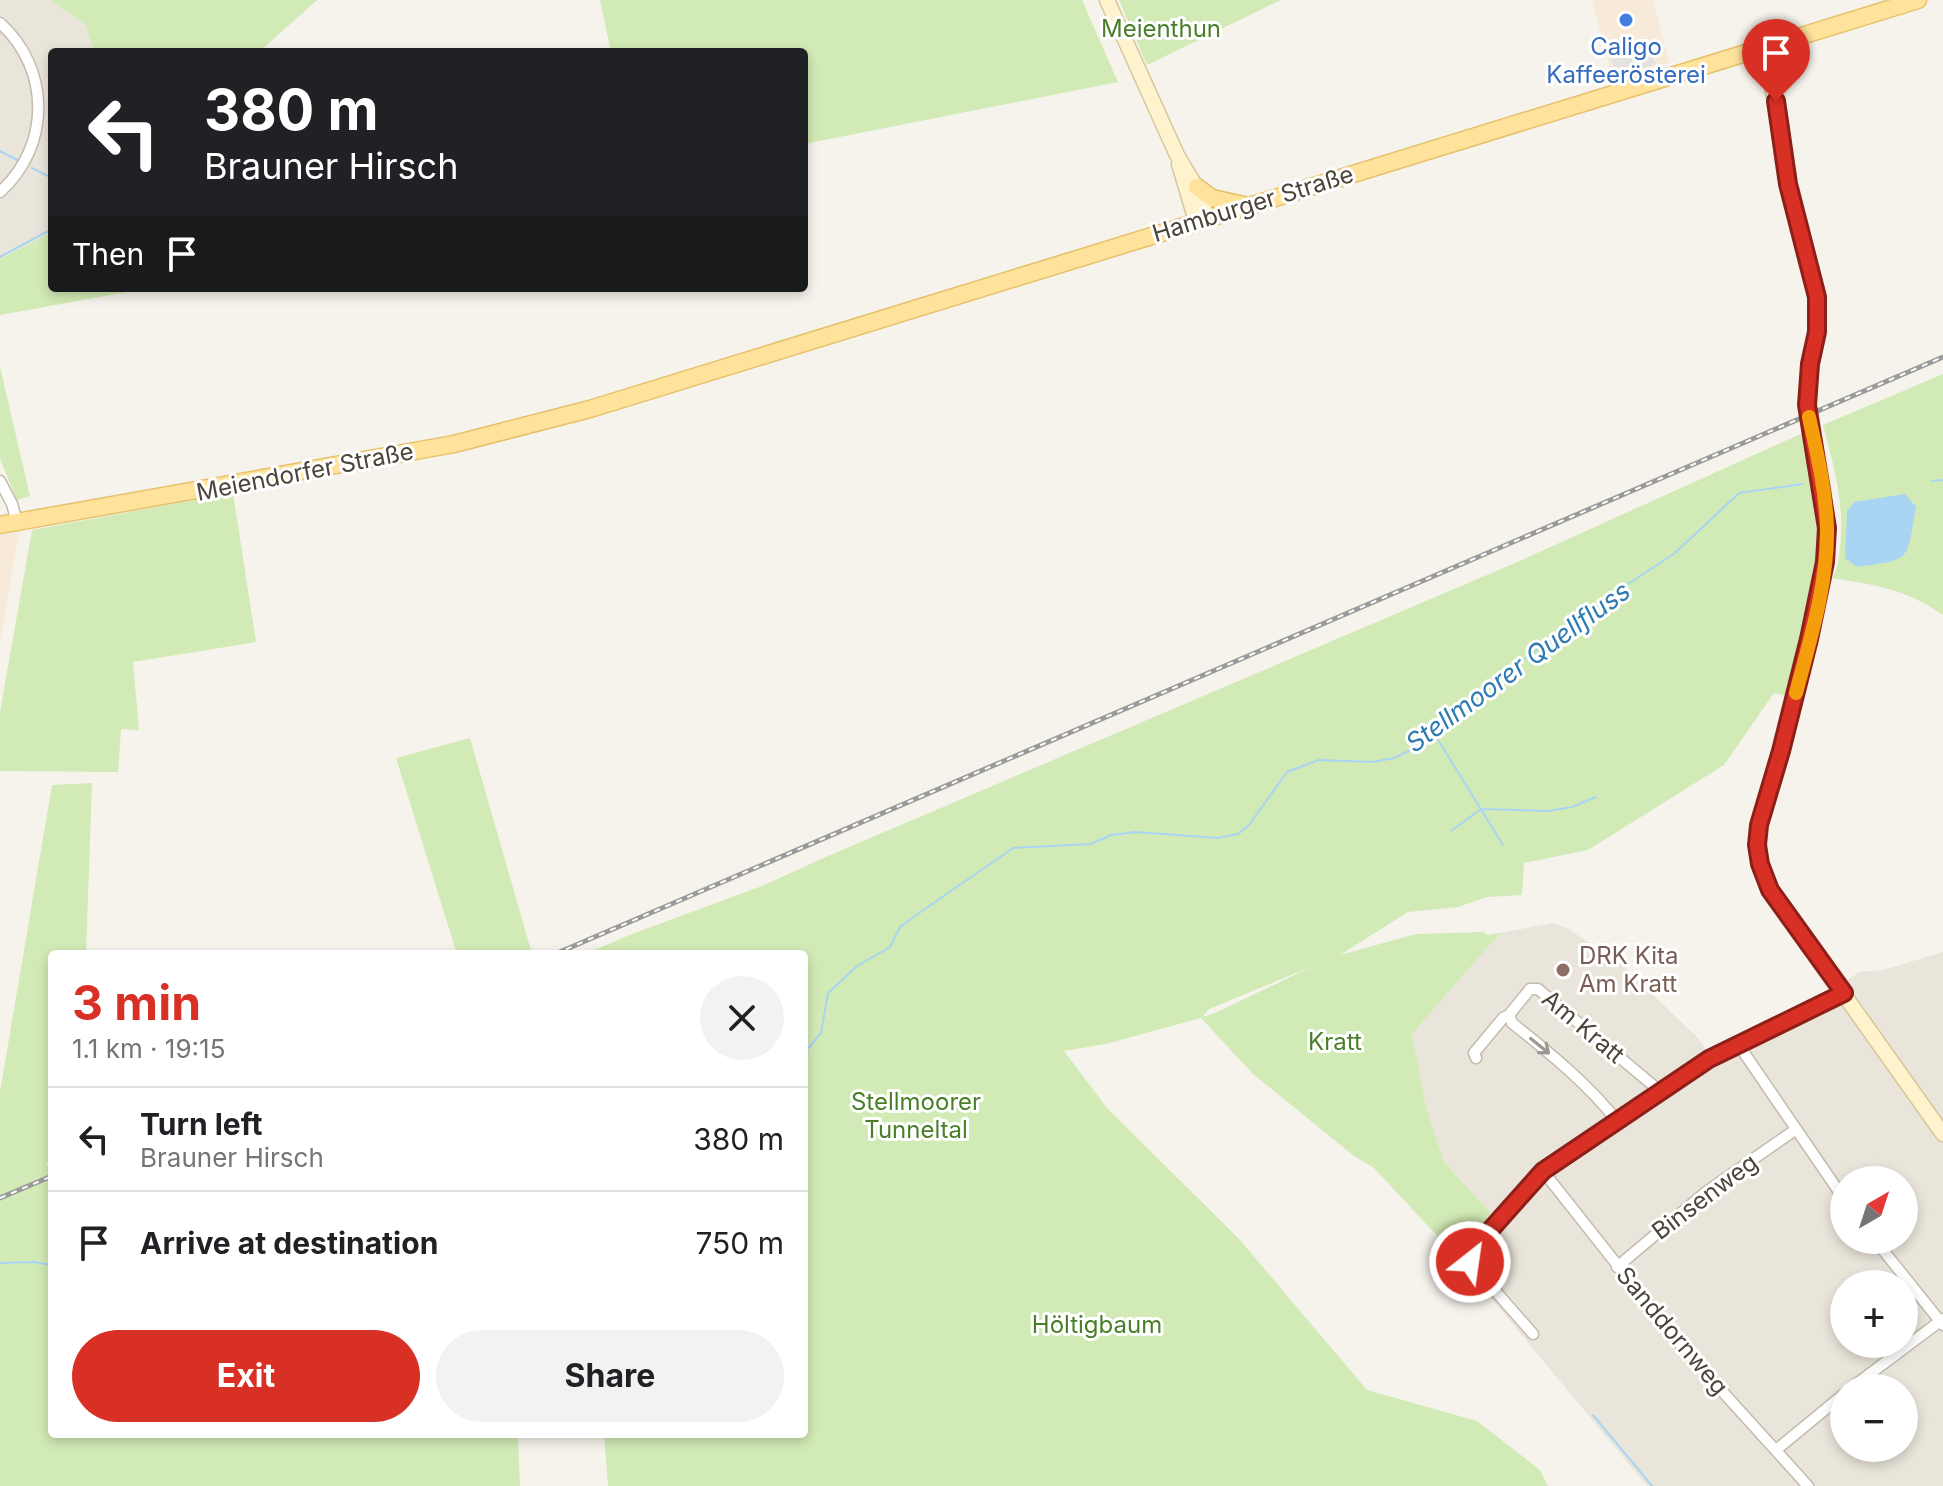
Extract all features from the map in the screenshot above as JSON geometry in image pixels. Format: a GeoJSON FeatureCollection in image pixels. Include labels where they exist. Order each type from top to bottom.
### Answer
{"type":"FeatureCollection","features":[{"type":"Feature","properties":{"kind":"main road","name":"Hamburger Straße"},"geometry":{"type":"LineString","coordinates":[[590,409],[1918,0]]}},
{"type":"Feature","properties":{"kind":"main road"},"geometry":{"type":"LineString","coordinates":[[1197,187],[1212,198],[1246,206]]}},
{"type":"Feature","properties":{"kind":"main road","name":"Meiendorfer Straße"},"geometry":{"type":"LineString","coordinates":[[5,521],[454,444],[590,409]]}},
{"type":"Feature","properties":{"kind":"street"},"geometry":{"type":"LineString","coordinates":[[1107,0],[1177,155],[1205,205],[1196,221]]}},
{"type":"Feature","properties":{"kind":"street"},"geometry":{"type":"LineString","coordinates":[[0,23],[16,40],[29,62],[36,80],[39,106],[35,138],[28,157],[0,192]]}},
{"type":"Feature","properties":{"kind":"street"},"geometry":{"type":"LineString","coordinates":[[1763,49],[1781,125],[1791,195],[1817,297],[1817,332],[1810,364],[1807,405],[1827,528],[1818,602],[1781,751],[1760,817],[1757,845],[1762,871],[1770,890],[1943,1134]]}},
{"type":"Feature","properties":{"kind":"street"},"geometry":{"type":"LineString","coordinates":[[1177,155],[1196,221]]}},
{"type":"Feature","properties":{"kind":"street","name":"Meiendorfer Straße"},"geometry":{"type":"LineString","coordinates":[[0,481],[12,504],[5,521]]}},
{"type":"Feature","properties":{"kind":"street","name":"Am Kratt"},"geometry":{"type":"LineString","coordinates":[[1476,1058],[1474,1053],[1503,1018],[1530,989],[1538,989],[1661,1092]]}},
{"type":"Feature","properties":{"kind":"street"},"geometry":{"type":"LineString","coordinates":[[1533,1334],[1477,1272],[1469,1254],[1543,1171],[1709,1059],[1844,993]]}},
{"type":"Feature","properties":{"kind":"street","name":"Am Kratt"},"geometry":{"type":"LineString","coordinates":[[1509,1015],[1512,1023],[1565,1066],[1618,1122]]}},
{"type":"Feature","properties":{"kind":"street"},"geometry":{"type":"LineString","coordinates":[[1738,1044],[1830,1179]]}},
{"type":"Feature","properties":{"kind":"street","name":"Binsenweg"},"geometry":{"type":"LineString","coordinates":[[1617,1267],[1706,1192],[1795,1130]]}},
{"type":"Feature","properties":{"kind":"street","name":"Sanddornweg"},"geometry":{"type":"LineString","coordinates":[[1543,1171],[1692,1358],[1808,1486]]}},
{"type":"Feature","properties":{"kind":"street"},"geometry":{"type":"LineString","coordinates":[[1870,1374],[1942,1322],[1886,1254]]}},
{"type":"Feature","properties":{"kind":"street"},"geometry":{"type":"LineString","coordinates":[[1776,1450],[1830,1406]]}},
{"type":"Feature","properties":{"kind":"shaded area"},"geometry":{"type":"Polygon","coordinates":[[[0,0],[50,0],[85,24],[93,48],[48,48],[48,234],[0,259],[0,0]]]}},
{"type":"Feature","properties":{"kind":"shaded area"},"geometry":{"type":"Polygon","coordinates":[[[1592,0],[1653,0],[1669,63],[1612,77],[1592,0]]]}},
{"type":"Feature","properties":{"kind":"shaded area"},"geometry":{"type":"Polygon","coordinates":[[[1649,41],[1656,65],[1616,75],[1609,51],[1649,41]]]}},
{"type":"Feature","properties":{"kind":"shaded area"},"geometry":{"type":"Polygon","coordinates":[[[19,532],[0,645],[0,535],[19,532]]]}},
{"type":"Feature","properties":{"kind":"shaded area"},"geometry":{"type":"Polygon","coordinates":[[[1552,923],[1567,928],[1622,965],[1699,1039],[1714,1061],[1724,1052],[1860,972],[1883,970],[1943,952],[1943,1486],[1647,1486],[1457,1257],[1491,1213],[1444,1162],[1426,1107],[1412,1034],[1500,933],[1552,923]]]}},
{"type":"Feature","properties":{"kind":"green space"},"geometry":{"type":"Polygon","coordinates":[[[50,0],[317,0],[263,48],[93,48],[85,24],[50,0]]]}},
{"type":"Feature","properties":{"kind":"green space"},"geometry":{"type":"Polygon","coordinates":[[[600,0],[1082,0],[1118,82],[808,143],[808,48],[610,48],[600,0]]]}},
{"type":"Feature","properties":{"kind":"green space","name":"Meienthun"},"geometry":{"type":"Polygon","coordinates":[[[1119,0],[1281,0],[1147,65],[1119,0]]]}},
{"type":"Feature","properties":{"kind":"green space"},"geometry":{"type":"Polygon","coordinates":[[[48,234],[48,292],[127,292],[0,315],[0,259],[48,234]]]}},
{"type":"Feature","properties":{"kind":"green space"},"geometry":{"type":"Polygon","coordinates":[[[0,367],[30,496],[17,500],[0,459],[0,367]]]}},
{"type":"Feature","properties":{"kind":"green space"},"geometry":{"type":"Polygon","coordinates":[[[1943,374],[1943,615],[1903,594],[1832,578],[1839,560],[1841,516],[1838,486],[1823,425],[1943,374]]]}},
{"type":"Feature","properties":{"kind":"green space"},"geometry":{"type":"Polygon","coordinates":[[[1805,432],[1819,529],[1813,584],[1786,696],[1774,693],[1724,765],[1588,850],[1524,863],[1522,895],[1487,897],[1458,907],[1408,912],[1340,955],[1416,934],[1500,933],[1412,1034],[1426,1107],[1444,1162],[1491,1213],[1457,1257],[1374,1168],[1354,1156],[1253,1074],[1201,1018],[1106,1044],[1064,1051],[1107,1108],[1239,1239],[1367,1390],[1477,1421],[1540,1470],[1548,1486],[608,1486],[604,1438],[808,1438],[808,950],[594,950],[762,886],[1515,563],[1805,432]],[[1313,966],[1209,1009],[1202,1017],[1213,1014],[1313,966]]]}},
{"type":"Feature","properties":{"kind":"green space"},"geometry":{"type":"Polygon","coordinates":[[[233,493],[256,642],[133,662],[139,730],[121,729],[118,772],[0,771],[0,712],[32,530],[233,493]]]}},
{"type":"Feature","properties":{"kind":"green space"},"geometry":{"type":"Polygon","coordinates":[[[470,738],[531,950],[456,950],[396,758],[470,738]]]}},
{"type":"Feature","properties":{"kind":"green space"},"geometry":{"type":"Polygon","coordinates":[[[92,783],[86,950],[48,950],[48,1438],[518,1438],[520,1486],[0,1486],[0,1092],[52,785],[92,783]]]}},
{"type":"Feature","properties":{"kind":"water"},"geometry":{"type":"Polygon","coordinates":[[[1905,494],[1916,507],[1904,555],[1888,562],[1857,567],[1845,558],[1847,511],[1854,502],[1905,494]]]}},
{"type":"Feature","properties":{"kind":"waterway"},"geometry":{"type":"LineString","coordinates":[[0,151],[17,160]]}},
{"type":"Feature","properties":{"kind":"waterway"},"geometry":{"type":"LineString","coordinates":[[32,168],[48,176]]}},
{"type":"Feature","properties":{"kind":"waterway"},"geometry":{"type":"LineString","coordinates":[[0,257],[48,231]]}},
{"type":"Feature","properties":{"kind":"waterway"},"geometry":{"type":"LineString","coordinates":[[1932,481],[1943,480]]}},
{"type":"Feature","properties":{"kind":"waterway","name":"Stellmoorer Quellfluss"},"geometry":{"type":"LineString","coordinates":[[808,1048],[821,1033],[828,993],[857,966],[890,947],[900,927],[1013,848],[1091,844],[1111,835],[1136,832],[1217,838],[1238,834],[1249,825],[1287,772],[1319,760],[1372,762],[1394,758],[1411,750],[1448,717],[1534,652],[1675,553],[1739,493],[1803,484]]}},
{"type":"Feature","properties":{"kind":"waterway"},"geometry":{"type":"LineString","coordinates":[[1432,730],[1503,845]]}},
{"type":"Feature","properties":{"kind":"waterway"},"geometry":{"type":"LineString","coordinates":[[1451,831],[1481,809],[1548,811],[1572,807],[1596,797]]}},
{"type":"Feature","properties":{"kind":"waterway","name":"Stellmoorer Quellfluss"},"geometry":{"type":"LineString","coordinates":[[0,1263],[48,1264]]}},
{"type":"Feature","properties":{"kind":"waterway"},"geometry":{"type":"LineString","coordinates":[[1593,1415],[1652,1486]]}},
{"type":"Feature","properties":{"kind":"railway"},"geometry":{"type":"LineString","coordinates":[[564,950],[1943,357]]}},
{"type":"Feature","properties":{"kind":"railway"},"geometry":{"type":"LineString","coordinates":[[0,1198],[48,1178]]}},
{"type":"Feature","properties":{"kind":"slow traffic"},"geometry":{"type":"LineString","coordinates":[[1796,693],[1818,602],[1827,528],[1809,417]]}},
{"type":"Feature","properties":{"kind":"place","name":"Caligo Kaffeerösterei"},"geometry":{"type":"Point","coordinates":[1626,20]}},
{"type":"Feature","properties":{"kind":"place","name":"DRK Kita Am Kratt"},"geometry":{"type":"Point","coordinates":[1563,970]}},
{"type":"Feature","properties":{"kind":"route"},"geometry":{"type":"LineString","coordinates":[[1470,1262],[1469,1254],[1493,1224],[1543,1171],[1709,1059],[1844,993],[1770,890],[1762,871],[1757,845],[1763,805],[1781,751],[1809,639],[1820,589],[1827,528],[1807,405],[1810,364],[1818,323],[1817,297],[1788,184],[1776,101]]}},
{"type":"Feature","properties":{"kind":"park label","name":"Kratt"},"geometry":{"type":"Point","coordinates":[1335,1042]}},
{"type":"Feature","properties":{"kind":"park label","name":"Stellmoorer Tunneltal"},"geometry":{"type":"Point","coordinates":[916,1116]}},
{"type":"Feature","properties":{"kind":"park label","name":"Höltigbaum"},"geometry":{"type":"Point","coordinates":[1097,1325]}}]}
